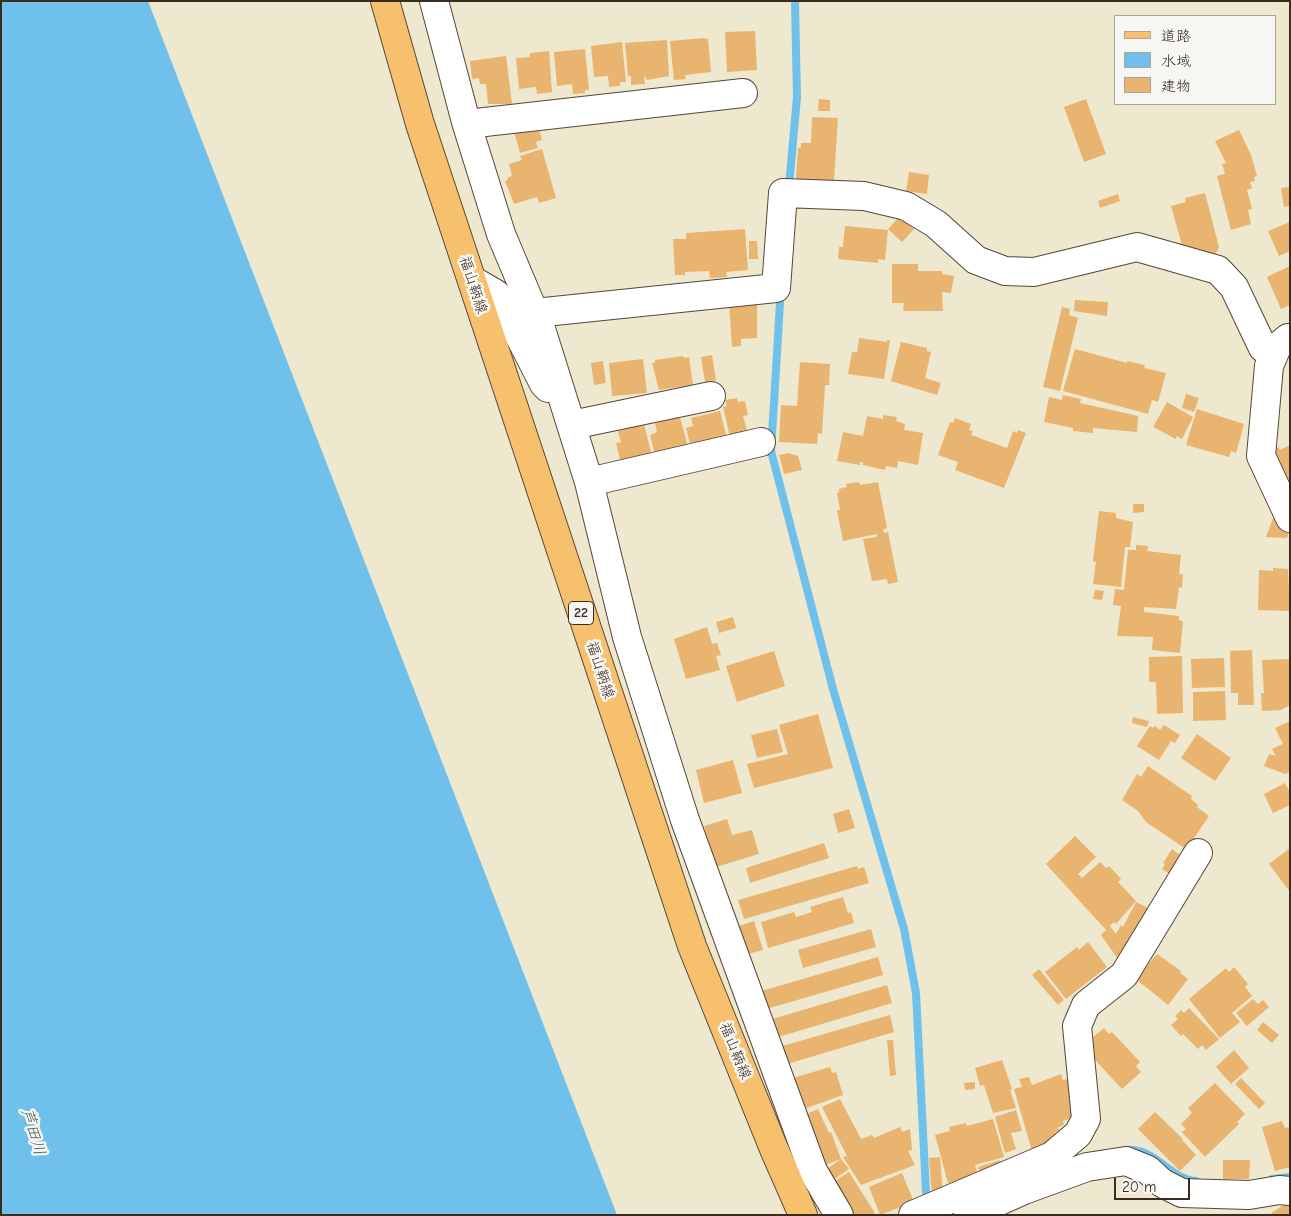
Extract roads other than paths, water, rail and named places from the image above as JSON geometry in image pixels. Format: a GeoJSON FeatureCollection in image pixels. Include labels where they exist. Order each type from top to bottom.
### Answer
{"type":"FeatureCollection","features":[{"type":"Feature","properties":{"kind":"main road","name":"福山鞆線"},"geometry":{"type":"LineString","coordinates":[[385,1],[420,124],[692,946],[774,1149],[803,1215]]}},
{"type":"Feature","properties":{"kind":"street"},"geometry":{"type":"LineString","coordinates":[[434,1],[467,124],[501,234],[535,313],[589,482],[627,637],[685,820],[813,1171],[838,1215]]}},
{"type":"Feature","properties":{"kind":"street"},"geometry":{"type":"LineString","coordinates":[[467,124],[743,93]]}},
{"type":"Feature","properties":{"kind":"street"},"geometry":{"type":"LineString","coordinates":[[535,313],[776,288],[783,193],[864,196],[906,206],[936,224],[976,260],[1005,271],[1034,272],[1136,246],[1218,270],[1234,287],[1263,348],[1283,342]]}},
{"type":"Feature","properties":{"kind":"street"},"geometry":{"type":"LineString","coordinates":[[472,280],[496,294],[544,384],[568,415]]}},
{"type":"Feature","properties":{"kind":"street"},"geometry":{"type":"LineString","coordinates":[[1283,342],[1269,366],[1261,456],[1290,518]]}},
{"type":"Feature","properties":{"kind":"street"},"geometry":{"type":"LineString","coordinates":[[568,415],[712,396]]}},
{"type":"Feature","properties":{"kind":"street"},"geometry":{"type":"LineString","coordinates":[[589,482],[761,442]]}},
{"type":"Feature","properties":{"kind":"street"},"geometry":{"type":"LineString","coordinates":[[968,1215],[1019,1181],[1078,1134],[1086,1119],[1077,1026],[1086,1005],[1124,975],[1198,853]]}},
{"type":"Feature","properties":{"kind":"street"},"geometry":{"type":"LineString","coordinates":[[774,1149],[831,1215]]}},
{"type":"Feature","properties":{"kind":"street"},"geometry":{"type":"LineString","coordinates":[[913,1215],[1019,1181],[1126,1161],[1148,1170],[1162,1183],[1182,1193],[1248,1195],[1279,1190],[1290,1191]]}},
{"type":"Feature","properties":{"kind":"water","name":"芦田川"},"geometry":{"type":"Polygon","coordinates":[[[1,1],[148,1],[617,1215],[1,1215],[1,1]]]}},
{"type":"Feature","properties":{"kind":"waterway"},"geometry":{"type":"LineString","coordinates":[[789,186],[797,97],[795,1]]}},
{"type":"Feature","properties":{"kind":"waterway"},"geometry":{"type":"LineString","coordinates":[[780,303],[771,451],[833,689],[904,929],[916,993],[926,1192]]}},
{"type":"Feature","properties":{"kind":"waterway"},"geometry":{"type":"LineString","coordinates":[[1125,1150],[1136,1150],[1146,1153],[1178,1175],[1196,1181]]}},
{"type":"Feature","properties":{"kind":"waterway"},"geometry":{"type":"LineString","coordinates":[[1272,1179],[1290,1177]]}}]}
